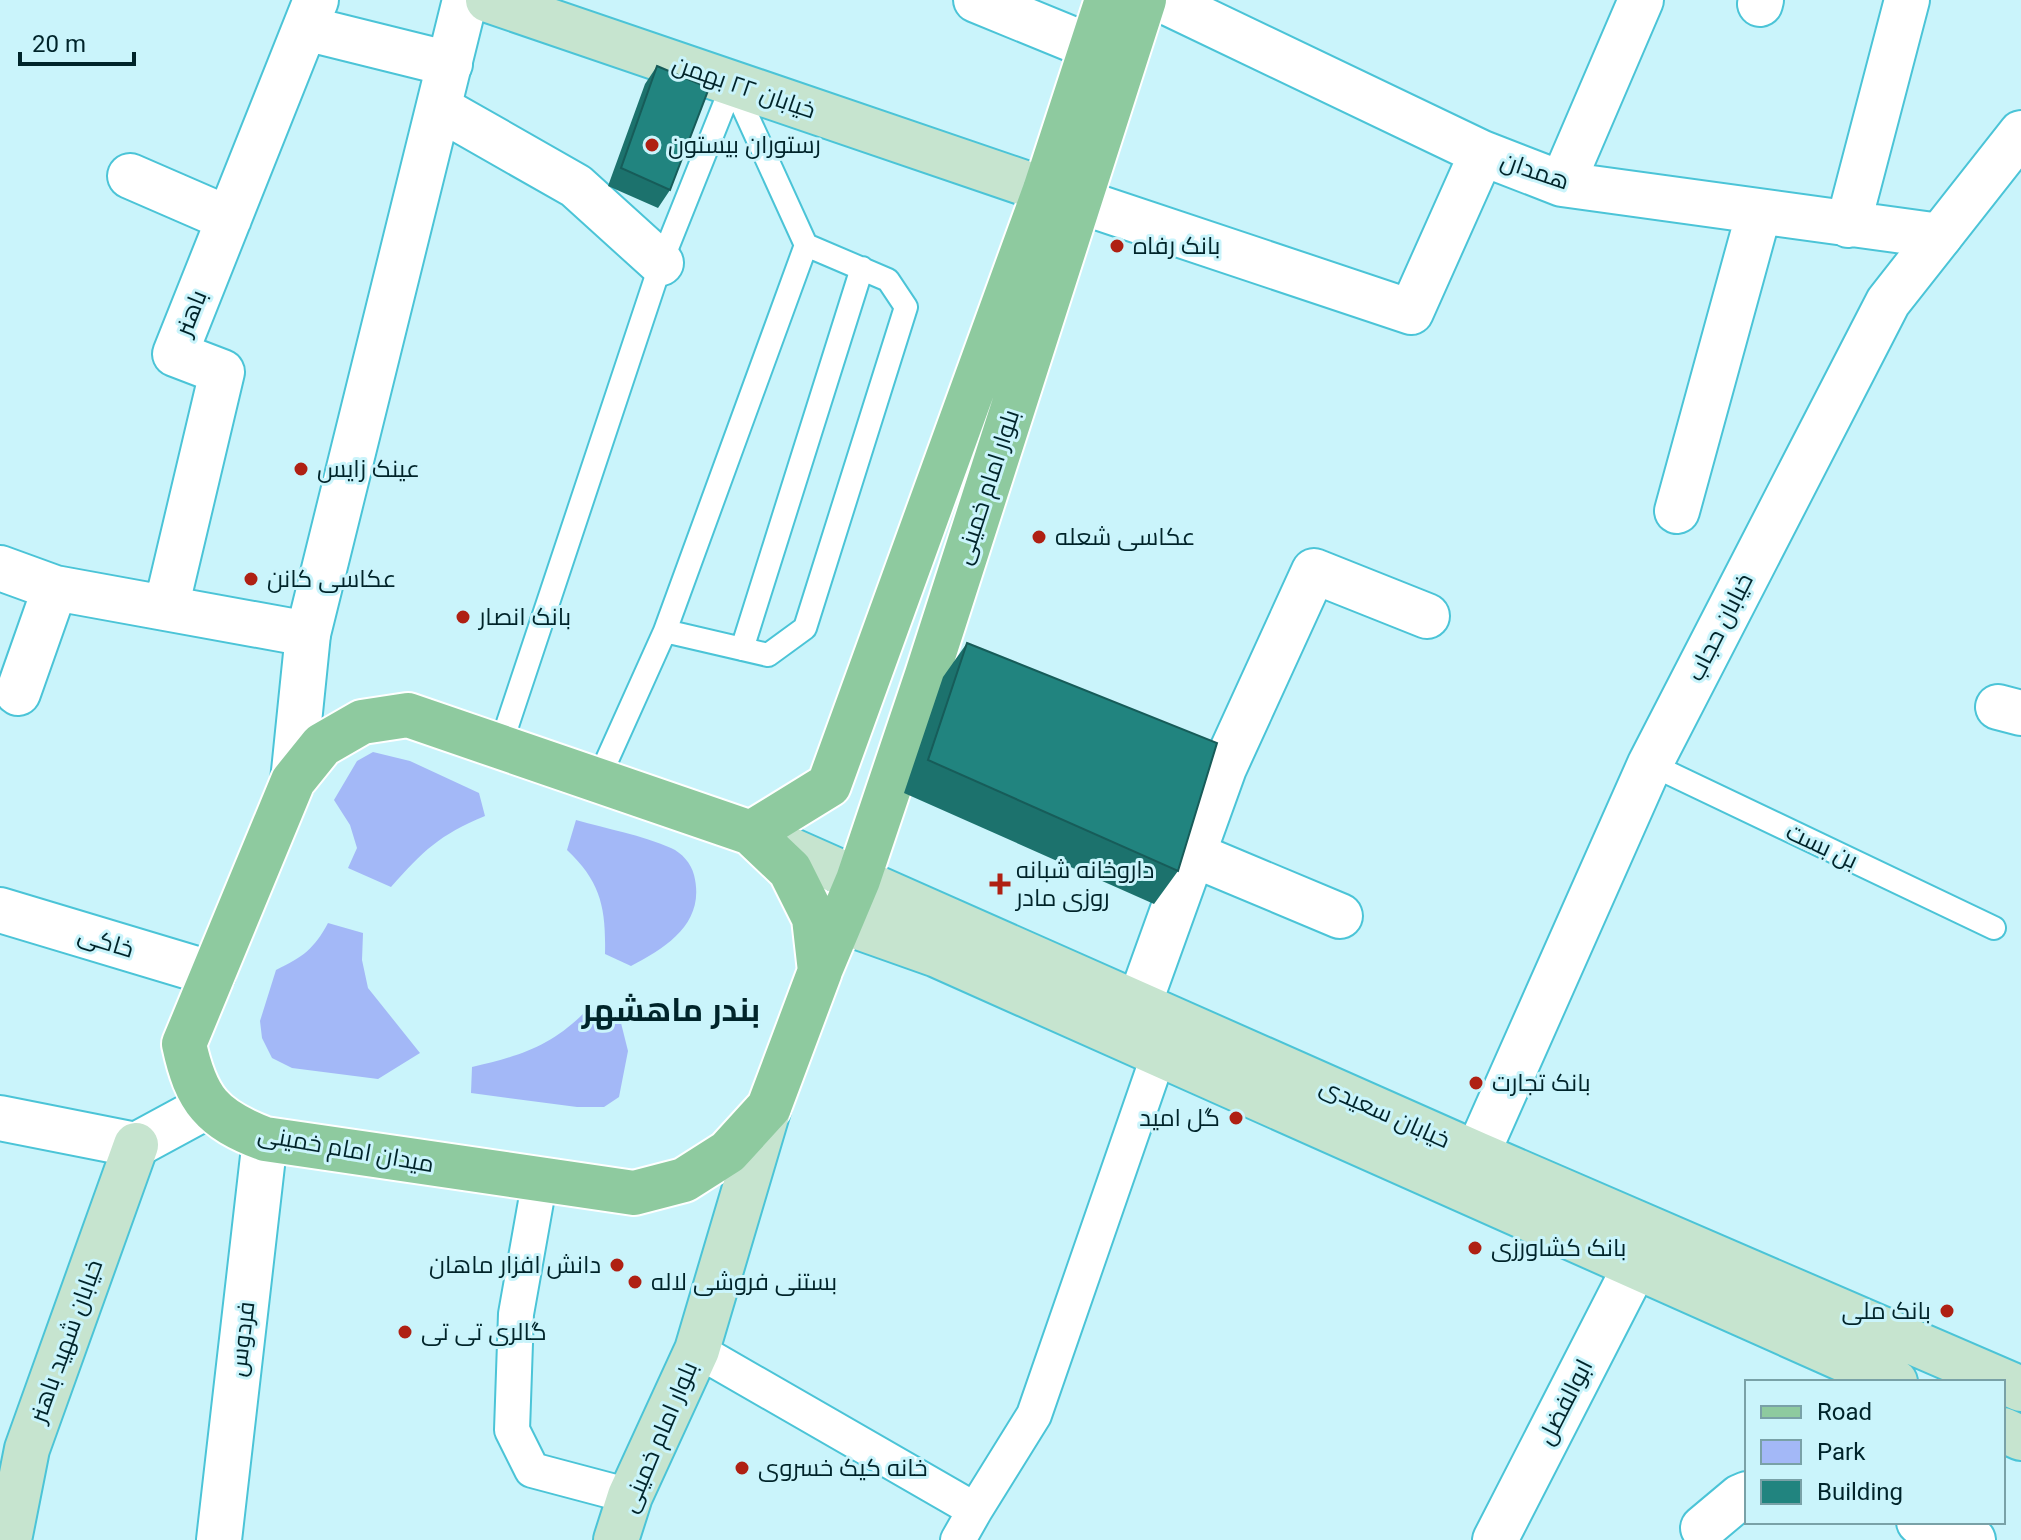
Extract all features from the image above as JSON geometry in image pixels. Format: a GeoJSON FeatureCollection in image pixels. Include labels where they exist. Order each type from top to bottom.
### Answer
{"type":"FeatureCollection","features":[{"type":"Feature","properties":{"kind":"main road","name":"خیابان ۲۲ بهمن"},"geometry":{"type":"LineString","coordinates":[[488,0],[1062,196]]}},
{"type":"Feature","properties":{"kind":"main road","name":"بلوار امام خمینی"},"geometry":{"type":"LineString","coordinates":[[820,971],[858,880],[930,662],[1062,196],[1091,47],[1107,0]]}},
{"type":"Feature","properties":{"kind":"main road","name":"بلوار امام خمینی"},"geometry":{"type":"LineString","coordinates":[[751,833],[829,785],[1062,196],[1144,0]]}},
{"type":"Feature","properties":{"kind":"main road","name":"میدان امام خمینی"},"geometry":{"type":"LineString","coordinates":[[408,715],[751,833],[790,870],[814,918],[820,971],[769,1107],[728,1152],[684,1180],[634,1193],[265,1139],[234,1127],[208,1106],[191,1077],[184,1044],[293,781],[322,745],[362,722],[408,715]]}},
{"type":"Feature","properties":{"kind":"main road","name":"خیابان سعیدی"},"geometry":{"type":"LineString","coordinates":[[751,833],[1477,1154],[2000,1380]]}},
{"type":"Feature","properties":{"kind":"main road","name":"خیابان سعیدی"},"geometry":{"type":"LineString","coordinates":[[841,921],[937,955],[1636,1265],[1871,1377]]}},
{"type":"Feature","properties":{"kind":"main road","name":"بلوار امام خمینی"},"geometry":{"type":"LineString","coordinates":[[616,1540],[630,1496],[699,1342],[769,1107]]}},
{"type":"Feature","properties":{"kind":"main road","name":"خیابان شهید باهنر"},"geometry":{"type":"LineString","coordinates":[[9,1540],[27,1449],[136,1145]]}},
{"type":"Feature","properties":{"kind":"street"},"geometry":{"type":"LineString","coordinates":[[293,781],[308,634],[465,0]]}},
{"type":"Feature","properties":{"kind":"street"},"geometry":{"type":"LineString","coordinates":[[976,0],[1091,47]]}},
{"type":"Feature","properties":{"kind":"street","name":"همدان"},"geometry":{"type":"LineString","coordinates":[[1162,0],[1482,153],[1562,184],[1940,236]]}},
{"type":"Feature","properties":{"kind":"street"},"geometry":{"type":"LineString","coordinates":[[1848,225],[1907,0]]}},
{"type":"Feature","properties":{"kind":"street"},"geometry":{"type":"LineString","coordinates":[[1562,184],[1635,2]]}},
{"type":"Feature","properties":{"kind":"street"},"geometry":{"type":"LineString","coordinates":[[310,14],[450,64]]}},
{"type":"Feature","properties":{"kind":"street","name":"باهنر"},"geometry":{"type":"LineString","coordinates":[[166,608],[222,372],[175,354],[310,14]]}},
{"type":"Feature","properties":{"kind":"street"},"geometry":{"type":"LineString","coordinates":[[439,108],[576,186],[661,263]]}},
{"type":"Feature","properties":{"kind":"street","name":"خیابان حجاب"},"geometry":{"type":"LineString","coordinates":[[1477,1154],[1650,764],[1888,302],[2021,133]]}},
{"type":"Feature","properties":{"kind":"street"},"geometry":{"type":"LineString","coordinates":[[1062,196],[1411,312],[1482,153]]}},
{"type":"Feature","properties":{"kind":"street"},"geometry":{"type":"LineString","coordinates":[[130,176],[229,219]]}},
{"type":"Feature","properties":{"kind":"street"},"geometry":{"type":"LineString","coordinates":[[1677,511],[1759,212]]}},
{"type":"Feature","properties":{"kind":"street"},"geometry":{"type":"LineString","coordinates":[[0,568],[55,588],[308,634]]}},
{"type":"Feature","properties":{"kind":"street"},"geometry":{"type":"LineString","coordinates":[[1139,1004],[1192,854],[1209,763],[1314,571],[1427,616]]}},
{"type":"Feature","properties":{"kind":"street"},"geometry":{"type":"LineString","coordinates":[[18,693],[55,588]]}},
{"type":"Feature","properties":{"kind":"street"},"geometry":{"type":"LineString","coordinates":[[930,662],[974,678]]}},
{"type":"Feature","properties":{"kind":"street"},"geometry":{"type":"LineString","coordinates":[[1192,854],[1340,916]]}},
{"type":"Feature","properties":{"kind":"street","name":"خاکی"},"geometry":{"type":"LineString","coordinates":[[0,910],[213,974]]}},
{"type":"Feature","properties":{"kind":"street"},"geometry":{"type":"LineString","coordinates":[[958,1540],[1034,1415],[1159,1054]]}},
{"type":"Feature","properties":{"kind":"street"},"geometry":{"type":"LineString","coordinates":[[0,1118],[136,1145],[208,1106]]}},
{"type":"Feature","properties":{"kind":"street","name":"فردوس"},"geometry":{"type":"LineString","coordinates":[[219,1540],[265,1139]]}},
{"type":"Feature","properties":{"kind":"street"},"geometry":{"type":"LineString","coordinates":[[540,1179],[516,1314],[512,1430],[532,1470],[630,1496]]}},
{"type":"Feature","properties":{"kind":"street","name":"ابوالفضل"},"geometry":{"type":"LineString","coordinates":[[1495,1540],[1636,1265]]}},
{"type":"Feature","properties":{"kind":"street"},"geometry":{"type":"LineString","coordinates":[[699,1342],[975,1510]]}},
{"type":"Feature","properties":{"kind":"street"},"geometry":{"type":"LineString","coordinates":[[1703,1528],[1745,1495]]}},
{"type":"Feature","properties":{"kind":"street"},"geometry":{"type":"LineString","coordinates":[[1925,1524],[1973,1540]]}},
{"type":"Feature","properties":{"kind":"lane"},"geometry":{"type":"LineString","coordinates":[[665,631],[768,655],[805,628],[906,307],[888,280],[806,245],[733,83]]}},
{"type":"Feature","properties":{"kind":"lane"},"geometry":{"type":"LineString","coordinates":[[500,747],[661,263],[733,83]]}},
{"type":"Feature","properties":{"kind":"lane"},"geometry":{"type":"LineString","coordinates":[[598,780],[665,631],[806,245]]}},
{"type":"Feature","properties":{"kind":"lane"},"geometry":{"type":"LineString","coordinates":[[742,649],[862,268]]}},
{"type":"Feature","properties":{"kind":"lane","name":"بن بست"},"geometry":{"type":"LineString","coordinates":[[1650,764],[1994,928]]}},
{"type":"Feature","properties":{"kind":"green space"},"geometry":{"type":"Polygon","coordinates":[[[373,752],[410,761],[479,793],[485,816],[433,845],[391,887],[348,868],[357,848],[350,825],[334,800],[357,761],[373,752]]]}},
{"type":"Feature","properties":{"kind":"green space"},"geometry":{"type":"Polygon","coordinates":[[[576,820],[660,843],[679,853],[693,871],[696,892],[689,919],[670,941],[631,966],[605,954],[599,897],[587,873],[567,850],[576,820]]]}},
{"type":"Feature","properties":{"kind":"green space"},"geometry":{"type":"Polygon","coordinates":[[[328,923],[363,933],[362,960],[368,988],[420,1053],[378,1079],[292,1068],[272,1058],[262,1038],[260,1021],[276,970],[307,951],[328,923]]]}},
{"type":"Feature","properties":{"kind":"green space"},"geometry":{"type":"Polygon","coordinates":[[[587,1010],[621,1023],[628,1051],[619,1097],[604,1107],[577,1107],[471,1093],[472,1067],[534,1048],[561,1033],[587,1010]]]}},
{"type":"Feature","properties":{"kind":"building","name":"رستوران بیستون"},"geometry":{"type":"Polygon","coordinates":[[[657,66],[709,88],[670,190],[621,168],[657,66]]]}},
{"type":"Feature","properties":{"kind":"building"},"geometry":{"type":"Polygon","coordinates":[[[967,643],[1217,743],[1178,871],[928,760],[967,643]]]}},
{"type":"Feature","properties":{"kind":"place","name":"رستوران بیستون"},"geometry":{"type":"Point","coordinates":[652,145]}},
{"type":"Feature","properties":{"kind":"place","name":"بانک رفاه"},"geometry":{"type":"Point","coordinates":[1117,246]}},
{"type":"Feature","properties":{"kind":"place","name":"عینک زایس"},"geometry":{"type":"Point","coordinates":[301,469]}},
{"type":"Feature","properties":{"kind":"place","name":"عکاسی شعله"},"geometry":{"type":"Point","coordinates":[1039,537]}},
{"type":"Feature","properties":{"kind":"place","name":"عکاسی کانن"},"geometry":{"type":"Point","coordinates":[251,579]}},
{"type":"Feature","properties":{"kind":"place","name":"بانک انصار"},"geometry":{"type":"Point","coordinates":[463,617]}},
{"type":"Feature","properties":{"kind":"place","name":"داروخانه شبانه روزی مادر"},"geometry":{"type":"Point","coordinates":[1000,884]}},
{"type":"Feature","properties":{"kind":"place","name":"بانک تجارت"},"geometry":{"type":"Point","coordinates":[1476,1083]}},
{"type":"Feature","properties":{"kind":"place","name":"گل امید"},"geometry":{"type":"Point","coordinates":[1236,1118]}},
{"type":"Feature","properties":{"kind":"place","name":"بانک کشاورزی"},"geometry":{"type":"Point","coordinates":[1475,1248]}},
{"type":"Feature","properties":{"kind":"place","name":"دانش افزار ماهان"},"geometry":{"type":"Point","coordinates":[617,1265]}},
{"type":"Feature","properties":{"kind":"place","name":"بستنی فروشی لاله"},"geometry":{"type":"Point","coordinates":[635,1282]}},
{"type":"Feature","properties":{"kind":"place","name":"بانک ملی"},"geometry":{"type":"Point","coordinates":[1947,1311]}},
{"type":"Feature","properties":{"kind":"place","name":"گالری تی تی"},"geometry":{"type":"Point","coordinates":[405,1332]}},
{"type":"Feature","properties":{"kind":"place","name":"خانه کیک خسروی"},"geometry":{"type":"Point","coordinates":[742,1468]}},
{"type":"Feature","properties":{"kind":"district","name":"بندر ماهشهر"},"geometry":{"type":"Point","coordinates":[671,1010]}}]}
